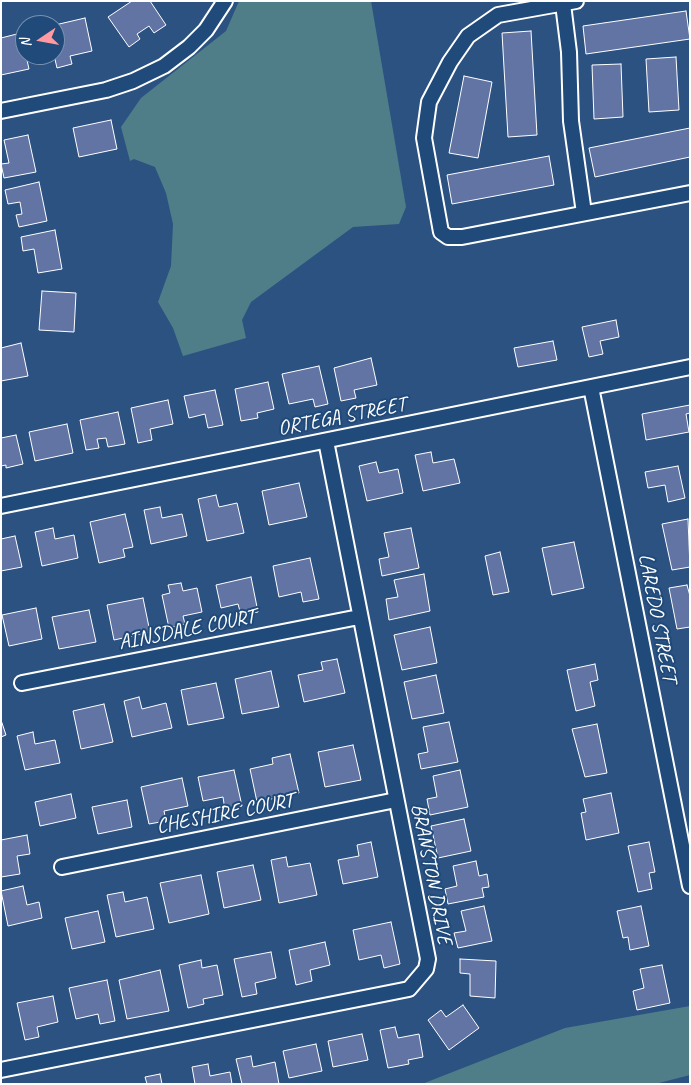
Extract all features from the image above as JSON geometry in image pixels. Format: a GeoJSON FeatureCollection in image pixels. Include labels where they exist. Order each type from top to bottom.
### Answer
{"type":"FeatureCollection","features":[{"type":"Feature","properties":{"kind":"street"},"geometry":{"type":"LineString","coordinates":[[1,111],[106,90],[148,74],[164,66],[206,30],[225,1]]}},
{"type":"Feature","properties":{"kind":"street"},"geometry":{"type":"LineString","coordinates":[[584,213],[571,122],[569,2],[498,15],[468,36],[450,62],[429,102],[424,138],[435,210],[441,232],[448,238],[462,237],[690,193]]}},
{"type":"Feature","properties":{"kind":"street","name":"ORTEGA STREET"},"geometry":{"type":"LineString","coordinates":[[1,506],[690,367]]}},
{"type":"Feature","properties":{"kind":"street","name":"LAREDO STREET"},"geometry":{"type":"LineString","coordinates":[[592,387],[690,886]]}},
{"type":"Feature","properties":{"kind":"street","name":"BRANSTON DRIVE"},"geometry":{"type":"LineString","coordinates":[[1,1070],[409,989],[426,969],[428,959],[359,617],[326,441]]}},
{"type":"Feature","properties":{"kind":"street","name":"AINSDALE COURT"},"geometry":{"type":"LineString","coordinates":[[22,683],[359,617]]}},
{"type":"Feature","properties":{"kind":"street","name":"CHESHIRE COURT"},"geometry":{"type":"LineString","coordinates":[[62,867],[396,800]]}},
{"type":"Feature","properties":{"kind":"green space"},"geometry":{"type":"Polygon","coordinates":[[[239,1],[371,1],[406,207],[399,224],[353,227],[251,302],[242,320],[246,338],[183,356],[173,328],[158,302],[171,266],[173,224],[166,193],[155,167],[134,159],[130,161],[121,127],[141,98],[226,31],[239,1]]]}},
{"type":"Feature","properties":{"kind":"green space"},"geometry":{"type":"Polygon","coordinates":[[[690,1006],[690,1075],[655,1084],[422,1084],[565,1028],[690,1006]]]}},
{"type":"Feature","properties":{"kind":"building"},"geometry":{"type":"Polygon","coordinates":[[[132,1],[150,1],[166,25],[154,33],[149,26],[137,34],[140,39],[129,47],[108,17],[132,1]]]}},
{"type":"Feature","properties":{"kind":"building"},"geometry":{"type":"Polygon","coordinates":[[[686,11],[690,39],[586,54],[583,26],[686,11]]]}},
{"type":"Feature","properties":{"kind":"building"},"geometry":{"type":"Polygon","coordinates":[[[85,18],[92,51],[70,56],[72,64],[57,68],[56,65],[65,65],[65,23],[85,18]]]}},
{"type":"Feature","properties":{"kind":"building"},"geometry":{"type":"Polygon","coordinates":[[[531,31],[537,135],[508,137],[502,33],[531,31]]]}},
{"type":"Feature","properties":{"kind":"building"},"geometry":{"type":"Polygon","coordinates":[[[15,34],[15,65],[28,65],[29,69],[1,75],[1,38],[15,34]]]}},
{"type":"Feature","properties":{"kind":"building"},"geometry":{"type":"Polygon","coordinates":[[[676,57],[679,110],[649,112],[646,59],[676,57]]]}},
{"type":"Feature","properties":{"kind":"building"},"geometry":{"type":"Polygon","coordinates":[[[621,64],[623,117],[594,119],[592,65],[621,64]]]}},
{"type":"Feature","properties":{"kind":"building"},"geometry":{"type":"Polygon","coordinates":[[[464,76],[492,82],[478,158],[449,153],[464,76]]]}},
{"type":"Feature","properties":{"kind":"building"},"geometry":{"type":"Polygon","coordinates":[[[111,120],[117,149],[79,157],[73,128],[111,120]]]}},
{"type":"Feature","properties":{"kind":"building"},"geometry":{"type":"Polygon","coordinates":[[[690,128],[690,157],[595,177],[589,148],[690,128]]]}},
{"type":"Feature","properties":{"kind":"building"},"geometry":{"type":"Polygon","coordinates":[[[28,135],[36,172],[4,178],[1,164],[9,163],[4,140],[28,135]]]}},
{"type":"Feature","properties":{"kind":"building"},"geometry":{"type":"Polygon","coordinates":[[[549,156],[554,185],[452,204],[447,175],[549,156]]]}},
{"type":"Feature","properties":{"kind":"building"},"geometry":{"type":"Polygon","coordinates":[[[39,182],[47,221],[19,227],[16,215],[22,214],[20,202],[8,204],[5,190],[39,182]]]}},
{"type":"Feature","properties":{"kind":"building"},"geometry":{"type":"Polygon","coordinates":[[[55,230],[62,269],[38,273],[34,249],[23,251],[21,237],[55,230]]]}},
{"type":"Feature","properties":{"kind":"building"},"geometry":{"type":"Polygon","coordinates":[[[42,291],[76,293],[74,332],[39,330],[42,291]]]}},
{"type":"Feature","properties":{"kind":"building"},"geometry":{"type":"Polygon","coordinates":[[[616,320],[619,337],[600,341],[603,354],[589,357],[582,327],[616,320]]]}},
{"type":"Feature","properties":{"kind":"building"},"geometry":{"type":"Polygon","coordinates":[[[553,341],[557,360],[518,367],[514,348],[553,341]]]}},
{"type":"Feature","properties":{"kind":"building"},"geometry":{"type":"Polygon","coordinates":[[[21,343],[28,376],[1,381],[1,348],[21,343]]]}},
{"type":"Feature","properties":{"kind":"building"},"geometry":{"type":"Polygon","coordinates":[[[371,358],[377,385],[354,390],[356,398],[341,401],[334,368],[371,358]]]}},
{"type":"Feature","properties":{"kind":"building"},"geometry":{"type":"Polygon","coordinates":[[[319,366],[328,404],[315,407],[313,399],[289,404],[282,374],[319,366]]]}},
{"type":"Feature","properties":{"kind":"building"},"geometry":{"type":"Polygon","coordinates":[[[268,382],[274,409],[257,413],[258,418],[241,421],[235,389],[268,382]]]}},
{"type":"Feature","properties":{"kind":"building"},"geometry":{"type":"Polygon","coordinates":[[[215,390],[223,425],[208,428],[205,414],[189,418],[184,396],[215,390]]]}},
{"type":"Feature","properties":{"kind":"building"},"geometry":{"type":"Polygon","coordinates":[[[168,400],[173,424],[150,429],[152,440],[138,443],[131,408],[168,400]]]}},
{"type":"Feature","properties":{"kind":"building"},"geometry":{"type":"Polygon","coordinates":[[[690,405],[690,413],[686,414],[689,432],[646,440],[642,414],[690,405]]]}},
{"type":"Feature","properties":{"kind":"building"},"geometry":{"type":"Polygon","coordinates":[[[118,412],[125,444],[108,447],[106,438],[97,439],[99,448],[86,450],[80,420],[118,412]]]}},
{"type":"Feature","properties":{"kind":"building"},"geometry":{"type":"Polygon","coordinates":[[[67,424],[73,453],[35,461],[29,432],[67,424]]]}},
{"type":"Feature","properties":{"kind":"building"},"geometry":{"type":"Polygon","coordinates":[[[16,435],[23,464],[6,468],[6,465],[1,466],[1,438],[16,435]]]}},
{"type":"Feature","properties":{"kind":"building"},"geometry":{"type":"Polygon","coordinates":[[[431,452],[433,463],[454,459],[460,483],[423,491],[415,455],[431,452]]]}},
{"type":"Feature","properties":{"kind":"building"},"geometry":{"type":"Polygon","coordinates":[[[376,462],[379,473],[398,469],[403,493],[367,501],[359,466],[376,462]]]}},
{"type":"Feature","properties":{"kind":"building"},"geometry":{"type":"Polygon","coordinates":[[[678,466],[685,498],[668,502],[665,485],[648,488],[645,472],[678,466]]]}},
{"type":"Feature","properties":{"kind":"building"},"geometry":{"type":"Polygon","coordinates":[[[299,483],[307,517],[269,525],[262,491],[299,483]]]}},
{"type":"Feature","properties":{"kind":"building"},"geometry":{"type":"Polygon","coordinates":[[[216,495],[219,507],[237,503],[244,533],[207,541],[198,499],[216,495]]]}},
{"type":"Feature","properties":{"kind":"building"},"geometry":{"type":"Polygon","coordinates":[[[160,507],[162,518],[182,514],[187,536],[151,544],[144,510],[160,507]]]}},
{"type":"Feature","properties":{"kind":"building"},"geometry":{"type":"Polygon","coordinates":[[[125,514],[133,547],[123,549],[125,557],[99,563],[90,522],[125,514]]]}},
{"type":"Feature","properties":{"kind":"building"},"geometry":{"type":"Polygon","coordinates":[[[688,519],[690,567],[672,570],[662,524],[688,519]]]}},
{"type":"Feature","properties":{"kind":"building"},"geometry":{"type":"Polygon","coordinates":[[[53,528],[55,539],[74,535],[78,558],[42,566],[35,532],[53,528]]]}},
{"type":"Feature","properties":{"kind":"building"},"geometry":{"type":"Polygon","coordinates":[[[411,528],[419,568],[382,576],[379,559],[389,557],[384,533],[411,528]]]}},
{"type":"Feature","properties":{"kind":"building"},"geometry":{"type":"Polygon","coordinates":[[[15,536],[22,567],[1,571],[1,539],[15,536]]]}},
{"type":"Feature","properties":{"kind":"building"},"geometry":{"type":"Polygon","coordinates":[[[574,542],[584,588],[552,595],[542,548],[574,542]]]}},
{"type":"Feature","properties":{"kind":"building"},"geometry":{"type":"Polygon","coordinates":[[[500,552],[509,592],[493,595],[485,556],[500,552]]]}},
{"type":"Feature","properties":{"kind":"building"},"geometry":{"type":"Polygon","coordinates":[[[310,558],[319,599],[303,602],[301,592],[279,597],[273,566],[310,558]]]}},
{"type":"Feature","properties":{"kind":"building"},"geometry":{"type":"Polygon","coordinates":[[[424,574],[430,611],[389,620],[386,599],[398,597],[394,580],[424,574]]]}},
{"type":"Feature","properties":{"kind":"building"},"geometry":{"type":"Polygon","coordinates":[[[251,577],[258,612],[241,615],[238,604],[221,608],[216,585],[251,577]]]}},
{"type":"Feature","properties":{"kind":"building"},"geometry":{"type":"Polygon","coordinates":[[[181,583],[183,591],[197,588],[202,612],[183,616],[185,624],[169,628],[162,595],[170,593],[168,585],[181,583]]]}},
{"type":"Feature","properties":{"kind":"building"},"geometry":{"type":"Polygon","coordinates":[[[687,585],[690,596],[690,627],[677,629],[669,588],[687,585]]]}},
{"type":"Feature","properties":{"kind":"building"},"geometry":{"type":"Polygon","coordinates":[[[143,598],[150,632],[114,640],[107,605],[143,598]]]}},
{"type":"Feature","properties":{"kind":"building"},"geometry":{"type":"Polygon","coordinates":[[[36,608],[42,639],[9,646],[2,615],[36,608]]]}},
{"type":"Feature","properties":{"kind":"building"},"geometry":{"type":"Polygon","coordinates":[[[89,610],[96,642],[59,649],[52,617],[89,610]]]}},
{"type":"Feature","properties":{"kind":"building"},"geometry":{"type":"Polygon","coordinates":[[[430,627],[437,663],[402,670],[394,635],[430,627]]]}},
{"type":"Feature","properties":{"kind":"building"},"geometry":{"type":"Polygon","coordinates":[[[337,659],[345,693],[304,702],[298,675],[323,670],[321,662],[337,659]]]}},
{"type":"Feature","properties":{"kind":"building"},"geometry":{"type":"Polygon","coordinates":[[[595,664],[598,680],[590,682],[595,706],[576,711],[567,670],[595,664]]]}},
{"type":"Feature","properties":{"kind":"building"},"geometry":{"type":"Polygon","coordinates":[[[271,671],[279,707],[242,714],[235,679],[271,671]]]}},
{"type":"Feature","properties":{"kind":"building"},"geometry":{"type":"Polygon","coordinates":[[[436,675],[444,713],[412,719],[404,682],[436,675]]]}},
{"type":"Feature","properties":{"kind":"building"},"geometry":{"type":"Polygon","coordinates":[[[216,683],[224,718],[188,725],[181,690],[216,683]]]}},
{"type":"Feature","properties":{"kind":"building"},"geometry":{"type":"Polygon","coordinates":[[[139,697],[142,709],[166,703],[172,728],[132,737],[124,701],[139,697]]]}},
{"type":"Feature","properties":{"kind":"building"},"geometry":{"type":"Polygon","coordinates":[[[104,704],[113,742],[81,749],[73,711],[104,704]]]}},
{"type":"Feature","properties":{"kind":"building"},"geometry":{"type":"Polygon","coordinates":[[[1,720],[6,735],[1,737],[1,720]]]}},
{"type":"Feature","properties":{"kind":"building"},"geometry":{"type":"Polygon","coordinates":[[[449,722],[458,762],[421,769],[418,754],[428,752],[423,727],[449,722]]]}},
{"type":"Feature","properties":{"kind":"building"},"geometry":{"type":"Polygon","coordinates":[[[597,724],[607,773],[585,777],[572,729],[597,724]]]}},
{"type":"Feature","properties":{"kind":"building"},"geometry":{"type":"Polygon","coordinates":[[[33,732],[35,744],[55,740],[60,763],[25,770],[17,736],[33,732]]]}},
{"type":"Feature","properties":{"kind":"building"},"geometry":{"type":"Polygon","coordinates":[[[353,745],[361,780],[325,787],[318,752],[353,745]]]}},
{"type":"Feature","properties":{"kind":"building"},"geometry":{"type":"Polygon","coordinates":[[[290,754],[299,793],[257,802],[250,769],[273,764],[272,758],[290,754]]]}},
{"type":"Feature","properties":{"kind":"building"},"geometry":{"type":"Polygon","coordinates":[[[234,770],[242,806],[225,810],[223,797],[203,801],[198,777],[234,770]]]}},
{"type":"Feature","properties":{"kind":"building"},"geometry":{"type":"Polygon","coordinates":[[[460,770],[468,807],[430,815],[427,799],[437,797],[433,776],[460,770]]]}},
{"type":"Feature","properties":{"kind":"building"},"geometry":{"type":"Polygon","coordinates":[[[182,778],[188,806],[164,811],[166,821],[149,824],[141,787],[182,778]]]}},
{"type":"Feature","properties":{"kind":"building"},"geometry":{"type":"Polygon","coordinates":[[[611,793],[619,833],[586,840],[581,813],[586,812],[583,799],[611,793]]]}},
{"type":"Feature","properties":{"kind":"building"},"geometry":{"type":"Polygon","coordinates":[[[71,794],[76,818],[40,826],[35,802],[71,794]]]}},
{"type":"Feature","properties":{"kind":"building"},"geometry":{"type":"Polygon","coordinates":[[[127,800],[132,827],[98,834],[92,807],[127,800]]]}},
{"type":"Feature","properties":{"kind":"building"},"geometry":{"type":"Polygon","coordinates":[[[464,819],[471,851],[438,858],[431,826],[464,819]]]}},
{"type":"Feature","properties":{"kind":"building"},"geometry":{"type":"Polygon","coordinates":[[[27,835],[30,854],[17,856],[20,874],[1,877],[1,840],[27,835]]]}},
{"type":"Feature","properties":{"kind":"building"},"geometry":{"type":"Polygon","coordinates":[[[371,842],[378,877],[343,884],[338,860],[359,856],[357,845],[371,842]]]}},
{"type":"Feature","properties":{"kind":"building"},"geometry":{"type":"Polygon","coordinates":[[[649,842],[655,872],[649,873],[652,889],[638,892],[628,846],[649,842]]]}},
{"type":"Feature","properties":{"kind":"building"},"geometry":{"type":"Polygon","coordinates":[[[286,857],[288,867],[310,863],[317,895],[279,903],[271,860],[286,857]]]}},
{"type":"Feature","properties":{"kind":"building"},"geometry":{"type":"Polygon","coordinates":[[[476,861],[479,876],[487,874],[489,887],[482,888],[484,897],[448,904],[445,889],[457,886],[453,866],[476,861]]]}},
{"type":"Feature","properties":{"kind":"building"},"geometry":{"type":"Polygon","coordinates":[[[253,865],[261,900],[224,908],[217,872],[253,865]]]}},
{"type":"Feature","properties":{"kind":"building"},"geometry":{"type":"Polygon","coordinates":[[[201,875],[209,914],[169,923],[160,883],[201,875]]]}},
{"type":"Feature","properties":{"kind":"building"},"geometry":{"type":"Polygon","coordinates":[[[23,886],[27,905],[39,902],[42,918],[8,926],[1,891],[23,886]]]}},
{"type":"Feature","properties":{"kind":"building"},"geometry":{"type":"Polygon","coordinates":[[[123,892],[125,902],[147,897],[154,929],[116,937],[107,895],[123,892]]]}},
{"type":"Feature","properties":{"kind":"building"},"geometry":{"type":"Polygon","coordinates":[[[484,906],[492,941],[458,948],[454,933],[466,931],[461,911],[484,906]]]}},
{"type":"Feature","properties":{"kind":"building"},"geometry":{"type":"Polygon","coordinates":[[[641,906],[649,946],[630,950],[628,937],[623,938],[617,911],[641,906]]]}},
{"type":"Feature","properties":{"kind":"building"},"geometry":{"type":"Polygon","coordinates":[[[98,911],[105,942],[72,949],[65,918],[98,911]]]}},
{"type":"Feature","properties":{"kind":"building"},"geometry":{"type":"Polygon","coordinates":[[[391,922],[400,964],[384,968],[381,955],[359,960],[353,930],[391,922]]]}},
{"type":"Feature","properties":{"kind":"building"},"geometry":{"type":"Polygon","coordinates":[[[325,942],[330,965],[310,970],[312,981],[296,985],[289,950],[325,942]]]}},
{"type":"Feature","properties":{"kind":"building"},"geometry":{"type":"Polygon","coordinates":[[[271,952],[276,978],[255,983],[257,994],[242,997],[234,959],[271,952]]]}},
{"type":"Feature","properties":{"kind":"building"},"geometry":{"type":"Polygon","coordinates":[[[460,959],[496,961],[495,998],[470,996],[470,974],[460,973],[460,959]]]}},
{"type":"Feature","properties":{"kind":"building"},"geometry":{"type":"Polygon","coordinates":[[[201,960],[202,968],[217,965],[223,995],[203,999],[204,1004],[188,1008],[179,965],[201,960]]]}},
{"type":"Feature","properties":{"kind":"building"},"geometry":{"type":"Polygon","coordinates":[[[662,965],[670,1003],[637,1010],[633,991],[644,988],[640,969],[662,965]]]}},
{"type":"Feature","properties":{"kind":"building"},"geometry":{"type":"Polygon","coordinates":[[[160,970],[169,1011],[127,1019],[119,980],[160,970]]]}},
{"type":"Feature","properties":{"kind":"building"},"geometry":{"type":"Polygon","coordinates":[[[107,980],[115,1021],[100,1024],[98,1014],[76,1019],[69,988],[107,980]]]}},
{"type":"Feature","properties":{"kind":"building"},"geometry":{"type":"Polygon","coordinates":[[[53,996],[58,1022],[37,1027],[39,1037],[25,1040],[17,1003],[53,996]]]}},
{"type":"Feature","properties":{"kind":"building"},"geometry":{"type":"Polygon","coordinates":[[[463,1005],[479,1028],[449,1050],[428,1020],[441,1010],[446,1017],[463,1005]]]}},
{"type":"Feature","properties":{"kind":"building"},"geometry":{"type":"Polygon","coordinates":[[[395,1027],[398,1038],[419,1034],[423,1057],[408,1060],[409,1064],[388,1068],[380,1030],[395,1027]]]}},
{"type":"Feature","properties":{"kind":"building"},"geometry":{"type":"Polygon","coordinates":[[[362,1034],[368,1060],[333,1067],[328,1041],[362,1034]]]}},
{"type":"Feature","properties":{"kind":"building"},"geometry":{"type":"Polygon","coordinates":[[[316,1044],[322,1071],[289,1078],[283,1051],[316,1044]]]}},
{"type":"Feature","properties":{"kind":"building"},"geometry":{"type":"Polygon","coordinates":[[[251,1056],[253,1067],[275,1062],[279,1084],[242,1084],[236,1059],[251,1056]]]}},
{"type":"Feature","properties":{"kind":"building"},"geometry":{"type":"Polygon","coordinates":[[[208,1064],[210,1076],[230,1072],[232,1084],[195,1084],[192,1067],[208,1064]]]}},
{"type":"Feature","properties":{"kind":"building"},"geometry":{"type":"Polygon","coordinates":[[[160,1074],[162,1084],[147,1084],[145,1077],[160,1074]]]}}]}
